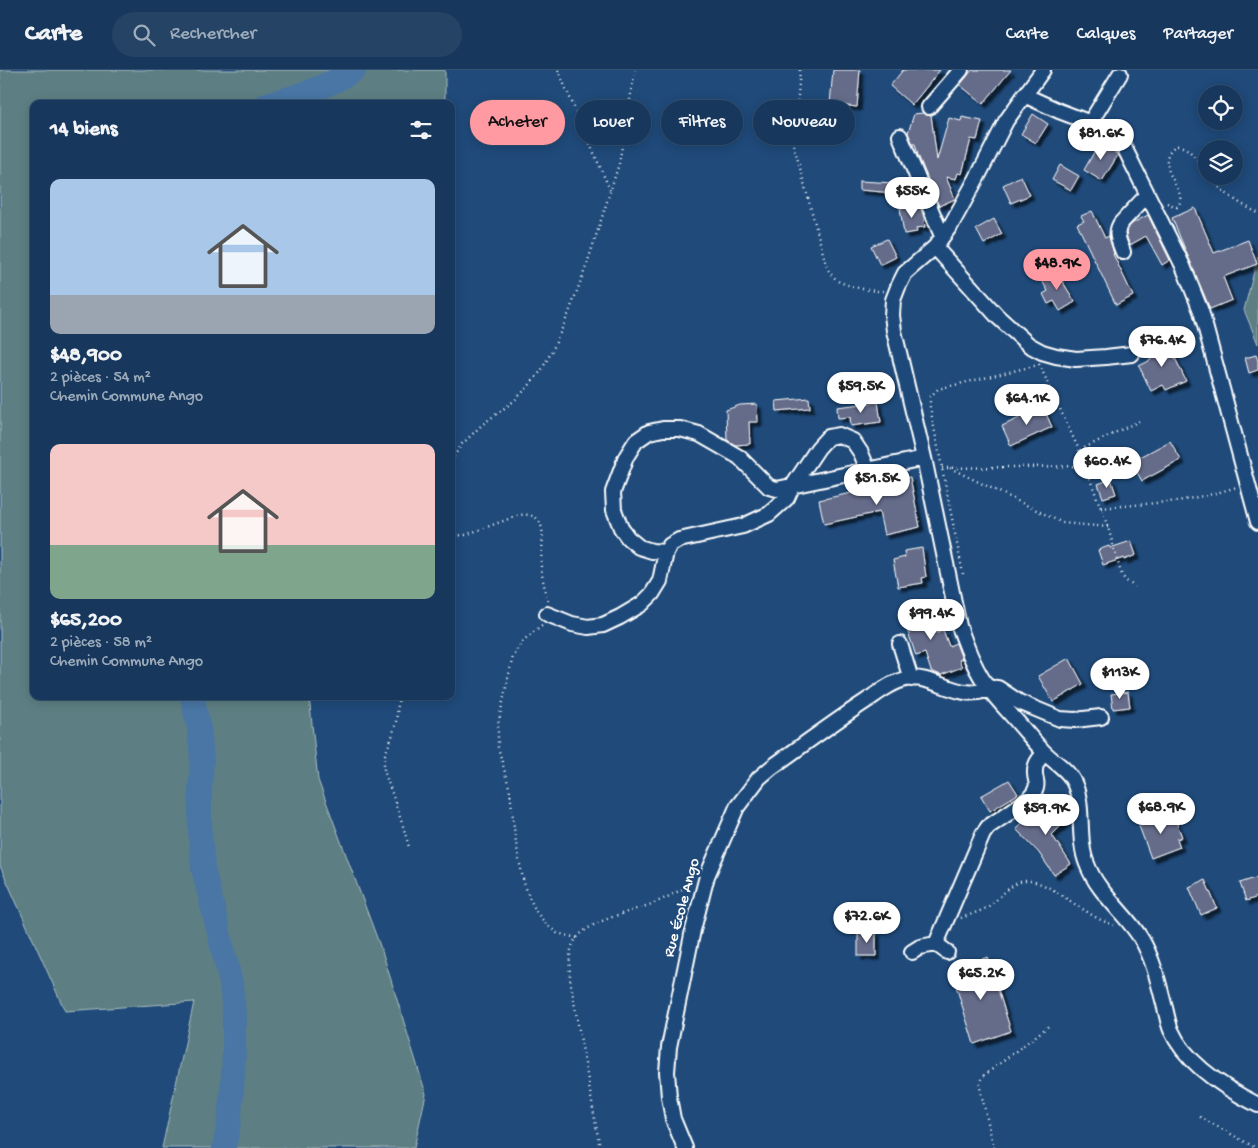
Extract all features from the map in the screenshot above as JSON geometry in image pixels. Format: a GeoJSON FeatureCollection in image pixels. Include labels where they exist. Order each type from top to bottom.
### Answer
{"type":"FeatureCollection","features":[{"type":"Feature","properties":{"kind":"street"},"geometry":{"type":"LineString","coordinates":[[929,107],[961,70]]}},
{"type":"Feature","properties":{"kind":"street"},"geometry":{"type":"LineString","coordinates":[[1042,70],[1006,121],[951,225],[938,241],[905,273],[893,300],[894,332],[924,458],[959,626],[967,649],[990,690],[1045,753],[1065,770],[1076,785],[1086,863],[1100,888],[1132,924],[1142,941],[1157,977],[1171,1029],[1179,1044],[1200,1068],[1258,1106]]}},
{"type":"Feature","properties":{"kind":"street"},"geometry":{"type":"LineString","coordinates":[[1090,123],[1120,74]]}},
{"type":"Feature","properties":{"kind":"street"},"geometry":{"type":"LineString","coordinates":[[1024,95],[1096,126],[1123,145],[1182,266],[1201,310],[1258,522]]}},
{"type":"Feature","properties":{"kind":"street"},"geometry":{"type":"LineString","coordinates":[[900,136],[938,241],[998,318],[1029,345],[1042,352],[1056,356],[1076,358],[1132,354]]}},
{"type":"Feature","properties":{"kind":"street"},"geometry":{"type":"LineString","coordinates":[[1123,252],[1116,235],[1117,228],[1147,195]]}},
{"type":"Feature","properties":{"kind":"street"},"geometry":{"type":"LineString","coordinates":[[666,552],[652,551],[639,547],[628,538],[621,528],[614,510],[613,492],[626,458],[636,441],[649,432],[663,428],[699,434],[739,457],[770,487],[777,489],[924,458]]}},
{"type":"Feature","properties":{"kind":"street"},"geometry":{"type":"LineString","coordinates":[[547,614],[572,624],[588,627],[603,625],[642,604],[652,594],[660,581],[666,552],[670,545],[679,540],[743,526],[769,514],[787,498],[792,487],[818,448],[828,437],[839,435],[853,441],[861,453],[868,470]]}},
{"type":"Feature","properties":{"kind":"street"},"geometry":{"type":"LineString","coordinates":[[900,644],[911,678],[931,681],[966,692],[998,688],[1019,702],[1060,718],[1075,720],[1101,717]]}},
{"type":"Feature","properties":{"kind":"street","name":"Rue École Ango"},"geometry":{"type":"LineString","coordinates":[[685,1148],[673,1119],[668,1097],[669,1047],[693,930],[707,876],[737,808],[760,778],[772,767],[886,688],[901,680],[911,678]]}},
{"type":"Feature","properties":{"kind":"street"},"geometry":{"type":"LineString","coordinates":[[912,952],[920,948],[942,948],[945,922],[983,834],[988,827],[1033,794],[1037,784],[1034,769],[1038,759],[1045,753]]}},
{"type":"Feature","properties":{"kind":"path"},"geometry":{"type":"LineString","coordinates":[[558,70],[610,192]]}},
{"type":"Feature","properties":{"kind":"path"},"geometry":{"type":"LineString","coordinates":[[455,454],[462,444],[483,424],[514,401],[541,371],[553,349],[586,267],[619,164],[635,70]]}},
{"type":"Feature","properties":{"kind":"path"},"geometry":{"type":"LineString","coordinates":[[800,70],[794,146],[827,268],[836,280],[842,283],[876,291],[898,287]]}},
{"type":"Feature","properties":{"kind":"path"},"geometry":{"type":"LineString","coordinates":[[1147,195],[1177,207],[1181,201],[1169,173],[1167,162],[1170,152],[1175,146],[1180,145],[1189,150],[1198,162]]}},
{"type":"Feature","properties":{"kind":"path"},"geometry":{"type":"LineString","coordinates":[[1217,185],[1237,201],[1258,213]]}},
{"type":"Feature","properties":{"kind":"path"},"geometry":{"type":"LineString","coordinates":[[1029,345],[1079,450],[1108,527],[1121,573],[1125,580],[1135,587]]}},
{"type":"Feature","properties":{"kind":"path"},"geometry":{"type":"LineString","coordinates":[[965,582],[930,407],[930,397],[938,389],[1039,365]]}},
{"type":"Feature","properties":{"kind":"path"},"geometry":{"type":"LineString","coordinates":[[1079,450],[1139,422]]}},
{"type":"Feature","properties":{"kind":"path"},"geometry":{"type":"LineString","coordinates":[[942,468],[1085,466]]}},
{"type":"Feature","properties":{"kind":"path"},"geometry":{"type":"LineString","coordinates":[[950,468],[1063,524],[1108,527]]}},
{"type":"Feature","properties":{"kind":"path"},"geometry":{"type":"LineString","coordinates":[[1101,508],[1178,500],[1212,494],[1248,483]]}},
{"type":"Feature","properties":{"kind":"path"},"geometry":{"type":"LineString","coordinates":[[455,534],[465,535],[520,515],[534,517],[542,528],[544,536],[541,565],[548,600],[546,620],[524,639],[513,656],[498,724],[498,747],[510,791],[519,860],[530,899],[537,913],[546,924],[557,933],[577,938]]}},
{"type":"Feature","properties":{"kind":"path"},"geometry":{"type":"LineString","coordinates":[[399,700],[396,722],[384,756],[384,770],[409,847]]}},
{"type":"Feature","properties":{"kind":"path"},"geometry":{"type":"LineString","coordinates":[[600,1148],[570,979],[569,961],[572,945],[582,932],[598,922],[656,903],[707,876]]}},
{"type":"Feature","properties":{"kind":"path"},"geometry":{"type":"LineString","coordinates":[[945,922],[986,908],[1019,883],[1028,881],[1054,890],[1086,912],[1109,923],[1119,927],[1126,927],[1132,924]]}},
{"type":"Feature","properties":{"kind":"path"},"geometry":{"type":"LineString","coordinates":[[994,1148],[980,1081],[982,1077],[1050,1025]]}},
{"type":"Feature","properties":{"kind":"path"},"geometry":{"type":"LineString","coordinates":[[1200,1117],[1256,1148]]}},
{"type":"Feature","properties":{"kind":"green space"},"geometry":{"type":"Polygon","coordinates":[[[0,70],[445,70],[445,100],[30,100],[30,700],[309,700],[318,780],[383,954],[426,1094],[414,1148],[162,1148],[194,1002],[65,1011],[0,866],[0,70]]]}},
{"type":"Feature","properties":{"kind":"green space"},"geometry":{"type":"Polygon","coordinates":[[[1258,256],[1258,344],[1244,310],[1258,256]]]}},
{"type":"Feature","properties":{"kind":"building"},"geometry":{"type":"Polygon","coordinates":[[[833,70],[860,70],[857,107],[855,107],[855,100],[830,100],[833,70]]]}},
{"type":"Feature","properties":{"kind":"building"},"geometry":{"type":"Polygon","coordinates":[[[903,70],[940,70],[912,105],[890,86],[903,70]]]}},
{"type":"Feature","properties":{"kind":"building"},"geometry":{"type":"Polygon","coordinates":[[[972,70],[1011,70],[983,104],[960,85],[972,70]]]}},
{"type":"Feature","properties":{"kind":"building"},"geometry":{"type":"Polygon","coordinates":[[[923,113],[931,115],[937,160],[949,118],[961,121],[962,117],[982,121],[977,140],[971,139],[962,174],[958,173],[956,179],[946,177],[955,199],[939,206],[915,144],[913,144],[908,133],[914,114],[923,113]]]}},
{"type":"Feature","properties":{"kind":"building"},"geometry":{"type":"Polygon","coordinates":[[[1033,114],[1048,124],[1036,143],[1021,134],[1033,114]]]}},
{"type":"Feature","properties":{"kind":"building"},"geometry":{"type":"Polygon","coordinates":[[[1101,140],[1118,155],[1102,181],[1084,170],[1101,140]]]}},
{"type":"Feature","properties":{"kind":"building"},"geometry":{"type":"Polygon","coordinates":[[[1060,165],[1079,176],[1071,190],[1052,180],[1060,165]]]}},
{"type":"Feature","properties":{"kind":"building"},"geometry":{"type":"Polygon","coordinates":[[[1021,176],[1030,195],[1011,203],[1003,185],[1021,176]]]}},
{"type":"Feature","properties":{"kind":"building"},"geometry":{"type":"Polygon","coordinates":[[[859,181],[895,183],[894,193],[859,190],[859,181]]]}},
{"type":"Feature","properties":{"kind":"building"},"geometry":{"type":"Polygon","coordinates":[[[920,206],[925,227],[916,228],[917,232],[904,234],[900,208],[920,206]]]}},
{"type":"Feature","properties":{"kind":"building"},"geometry":{"type":"Polygon","coordinates":[[[1195,208],[1214,253],[1248,240],[1257,264],[1223,277],[1232,300],[1210,309],[1172,218],[1195,208]]]}},
{"type":"Feature","properties":{"kind":"building"},"geometry":{"type":"Polygon","coordinates":[[[1092,211],[1105,238],[1109,236],[1113,254],[1133,296],[1116,305],[1077,224],[1084,221],[1081,216],[1092,211]]]}},
{"type":"Feature","properties":{"kind":"building"},"geometry":{"type":"Polygon","coordinates":[[[1148,215],[1170,260],[1162,265],[1146,236],[1130,245],[1127,238],[1126,232],[1128,228],[1148,215]]]}},
{"type":"Feature","properties":{"kind":"building"},"geometry":{"type":"Polygon","coordinates":[[[994,219],[1002,234],[984,244],[976,229],[994,219]]]}},
{"type":"Feature","properties":{"kind":"building"},"geometry":{"type":"Polygon","coordinates":[[[887,239],[896,257],[880,265],[871,246],[887,239]]]}},
{"type":"Feature","properties":{"kind":"building"},"geometry":{"type":"Polygon","coordinates":[[[1055,269],[1075,302],[1060,311],[1054,301],[1048,304],[1043,294],[1048,291],[1040,278],[1055,269]]]}},
{"type":"Feature","properties":{"kind":"building"},"geometry":{"type":"Polygon","coordinates":[[[1167,341],[1186,381],[1166,390],[1163,385],[1151,391],[1139,366],[1151,360],[1147,350],[1167,341]]]}},
{"type":"Feature","properties":{"kind":"building"},"geometry":{"type":"Polygon","coordinates":[[[1256,355],[1258,370],[1249,373],[1245,358],[1256,355]]]}},
{"type":"Feature","properties":{"kind":"building"},"geometry":{"type":"Polygon","coordinates":[[[809,398],[810,408],[777,411],[776,401],[809,398]]]}},
{"type":"Feature","properties":{"kind":"building"},"geometry":{"type":"Polygon","coordinates":[[[878,402],[881,422],[851,426],[850,417],[838,418],[837,407],[878,402]]]}},
{"type":"Feature","properties":{"kind":"building"},"geometry":{"type":"Polygon","coordinates":[[[757,404],[758,422],[749,422],[750,444],[735,445],[727,440],[726,410],[740,405],[757,404]]]}},
{"type":"Feature","properties":{"kind":"building"},"geometry":{"type":"Polygon","coordinates":[[[1043,407],[1052,427],[1011,446],[1002,426],[1043,407]]]}},
{"type":"Feature","properties":{"kind":"building"},"geometry":{"type":"Polygon","coordinates":[[[1170,441],[1181,460],[1142,481],[1131,462],[1170,441]]]}},
{"type":"Feature","properties":{"kind":"building"},"geometry":{"type":"Polygon","coordinates":[[[910,477],[920,527],[884,535],[879,512],[824,524],[819,500],[874,488],[873,484],[910,477]]]}},
{"type":"Feature","properties":{"kind":"building"},"geometry":{"type":"Polygon","coordinates":[[[1111,479],[1116,494],[1103,498],[1098,484],[1111,479]]]}},
{"type":"Feature","properties":{"kind":"building"},"geometry":{"type":"Polygon","coordinates":[[[1131,541],[1136,555],[1103,565],[1098,550],[1131,541]]]}},
{"type":"Feature","properties":{"kind":"building"},"geometry":{"type":"Polygon","coordinates":[[[922,548],[926,577],[922,578],[923,583],[898,587],[893,560],[905,557],[904,551],[922,548]]]}},
{"type":"Feature","properties":{"kind":"building"},"geometry":{"type":"Polygon","coordinates":[[[926,602],[937,632],[943,630],[949,646],[956,643],[962,659],[959,660],[962,667],[941,675],[931,671],[925,653],[916,656],[901,611],[926,602]]]}},
{"type":"Feature","properties":{"kind":"building"},"geometry":{"type":"Polygon","coordinates":[[[1069,658],[1083,684],[1053,702],[1038,676],[1069,658]]]}},
{"type":"Feature","properties":{"kind":"building"},"geometry":{"type":"Polygon","coordinates":[[[1128,692],[1130,707],[1113,709],[1111,694],[1128,692]]]}},
{"type":"Feature","properties":{"kind":"building"},"geometry":{"type":"Polygon","coordinates":[[[1009,780],[1018,794],[990,811],[981,796],[1009,780]]]}},
{"type":"Feature","properties":{"kind":"building"},"geometry":{"type":"Polygon","coordinates":[[[1051,802],[1068,819],[1052,835],[1071,864],[1054,875],[1039,853],[1016,829],[1039,805],[1044,809],[1051,802]]]}},
{"type":"Feature","properties":{"kind":"building"},"geometry":{"type":"Polygon","coordinates":[[[1173,813],[1182,837],[1177,839],[1180,847],[1151,858],[1139,826],[1173,813]]]}},
{"type":"Feature","properties":{"kind":"building"},"geometry":{"type":"Polygon","coordinates":[[[1258,877],[1258,897],[1246,901],[1240,883],[1258,877]]]}},
{"type":"Feature","properties":{"kind":"building"},"geometry":{"type":"Polygon","coordinates":[[[1205,880],[1217,908],[1201,915],[1189,887],[1205,880]]]}},
{"type":"Feature","properties":{"kind":"building"},"geometry":{"type":"Polygon","coordinates":[[[858,932],[876,932],[876,956],[858,956],[858,932]]]}},
{"type":"Feature","properties":{"kind":"building"},"geometry":{"type":"Polygon","coordinates":[[[988,957],[1011,1031],[974,1044],[951,970],[988,957]]]}},
{"type":"Feature","properties":{"kind":"waterway"},"geometry":{"type":"LineString","coordinates":[[282,100],[312,91],[354,70]]}},
{"type":"Feature","properties":{"kind":"waterway"},"geometry":{"type":"LineString","coordinates":[[193,700],[199,728],[202,759],[200,832],[203,868],[231,983],[234,1013],[232,1092],[224,1148]]}}]}
